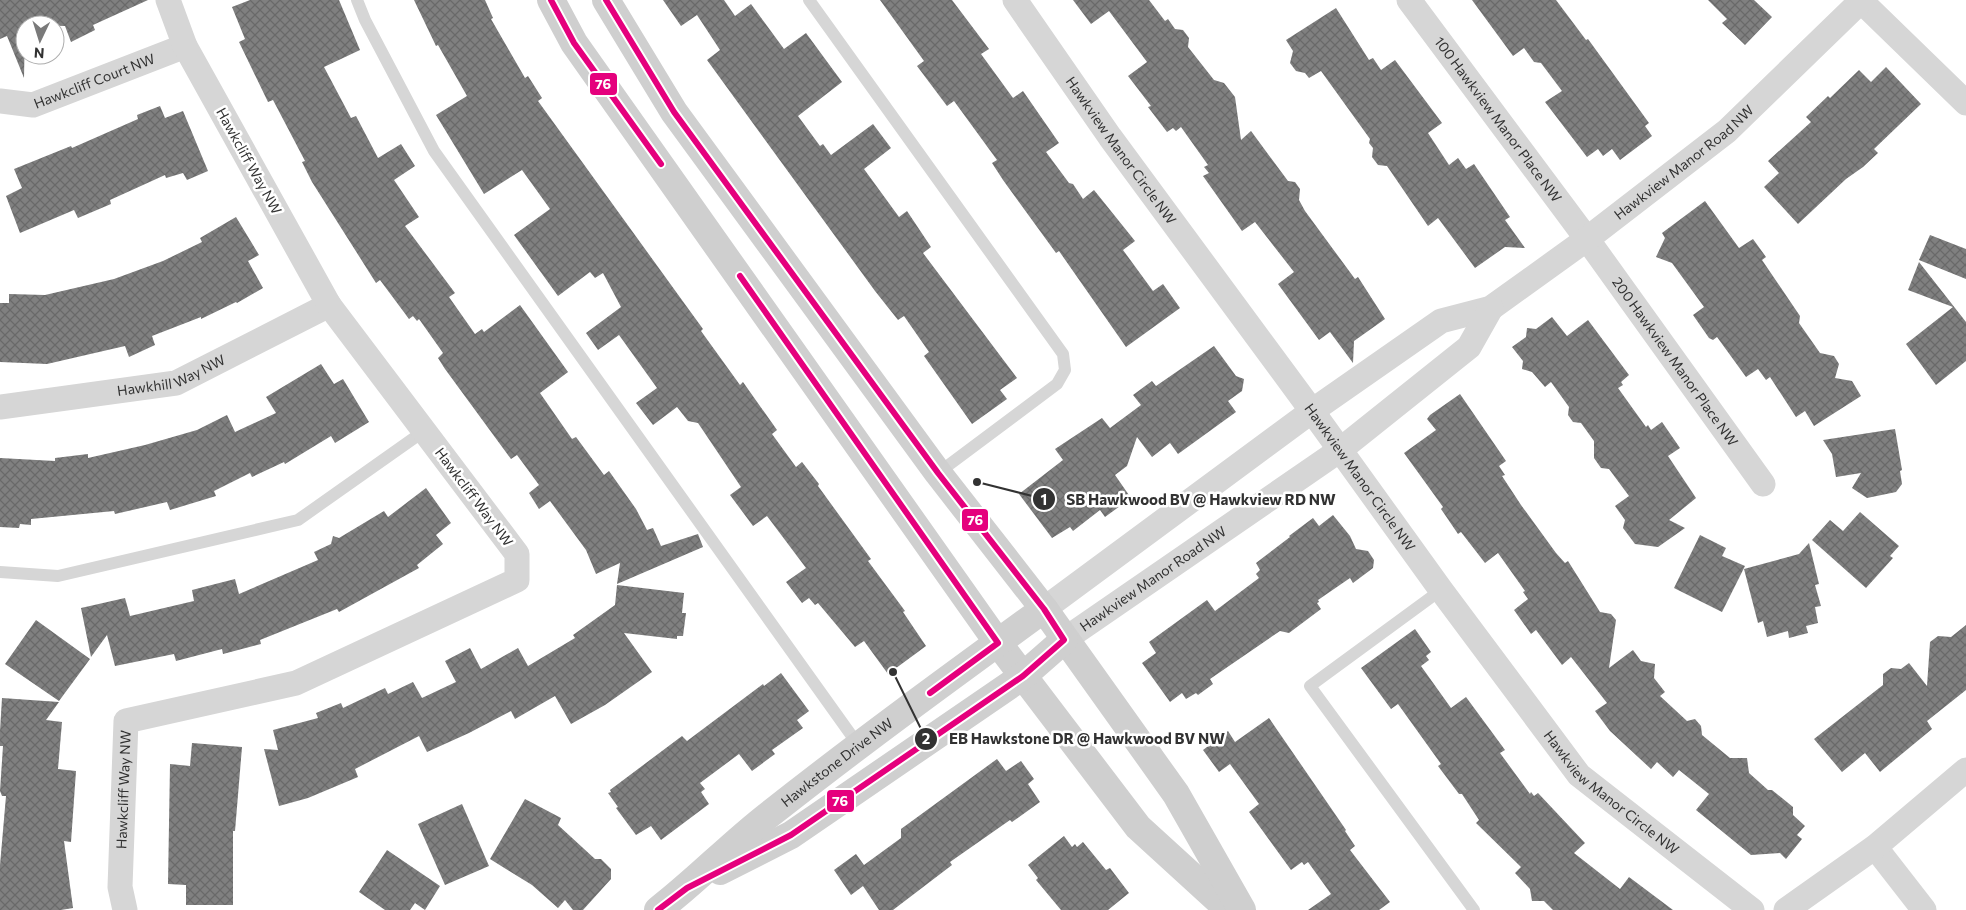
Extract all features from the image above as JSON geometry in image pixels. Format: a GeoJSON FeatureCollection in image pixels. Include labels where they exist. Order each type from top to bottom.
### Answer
{"type":"FeatureCollection","features":[{"type":"Feature","properties":{"kind":"street","name":"Hawkcliff Way NW"},"geometry":{"type":"LineString","coordinates":[[125,910],[120,887],[126,721],[296,683],[517,580],[517,554],[329,305],[185,46],[168,0]]}},
{"type":"Feature","properties":{"kind":"street"},"geometry":{"type":"LineString","coordinates":[[551,0],[574,43],[998,643],[1138,827],[1229,910]]}},
{"type":"Feature","properties":{"kind":"street"},"geometry":{"type":"LineString","coordinates":[[606,0],[674,112],[938,473],[1044,609],[1064,640],[1176,794],[1242,910]]}},
{"type":"Feature","properties":{"kind":"street","name":"Hawkview Manor Circle NW"},"geometry":{"type":"LineString","coordinates":[[1015,0],[1110,137],[1441,590],[1580,775],[1752,910]]}},
{"type":"Feature","properties":{"kind":"street","name":"100 Hawkview Manor Place NW"},"geometry":{"type":"LineString","coordinates":[[1409,0],[1587,240]]}},
{"type":"Feature","properties":{"kind":"street"},"geometry":{"type":"LineString","coordinates":[[1860,0],[1966,103]]}},
{"type":"Feature","properties":{"kind":"street","name":"Hawkview Manor Road NW"},"geometry":{"type":"LineString","coordinates":[[1044,609],[1312,411],[1441,321],[1492,308],[1587,240],[1727,131],[1860,0]]}},
{"type":"Feature","properties":{"kind":"street","name":"Hawkcliff Court NW"},"geometry":{"type":"LineString","coordinates":[[0,101],[33,105],[185,46]]}},
{"type":"Feature","properties":{"kind":"street"},"geometry":{"type":"LineString","coordinates":[[639,133],[674,112]]}},
{"type":"Feature","properties":{"kind":"street","name":"200 Hawkview Manor Place NW"},"geometry":{"type":"LineString","coordinates":[[1587,240],[1763,484]]}},
{"type":"Feature","properties":{"kind":"street","name":"Hawkhill Way NW"},"geometry":{"type":"LineString","coordinates":[[0,407],[176,383],[329,305]]}},
{"type":"Feature","properties":{"kind":"street","name":"Hawkview Manor Road NW"},"geometry":{"type":"LineString","coordinates":[[1064,640],[1340,450],[1469,347],[1492,308]]}},
{"type":"Feature","properties":{"kind":"street","name":"Hawkstone Drive NW"},"geometry":{"type":"LineString","coordinates":[[658,910],[686,888],[768,815],[1044,609]]}},
{"type":"Feature","properties":{"kind":"street","name":"Hawkstone Drive NW"},"geometry":{"type":"LineString","coordinates":[[686,888],[791,835],[1023,676],[1064,640]]}},
{"type":"Feature","properties":{"kind":"street"},"geometry":{"type":"LineString","coordinates":[[1786,910],[1875,847],[1966,770]]}},
{"type":"Feature","properties":{"kind":"street"},"geometry":{"type":"LineString","coordinates":[[1875,847],[1924,910]]}},
{"type":"Feature","properties":{"kind":"lane"},"geometry":{"type":"LineString","coordinates":[[357,0],[365,20],[434,150],[858,746]]}},
{"type":"Feature","properties":{"kind":"lane"},"geometry":{"type":"LineString","coordinates":[[809,0],[1063,354],[1065,370],[1057,384],[938,473]]}},
{"type":"Feature","properties":{"kind":"lane"},"geometry":{"type":"LineString","coordinates":[[0,572],[58,576],[298,520],[424,431]]}},
{"type":"Feature","properties":{"kind":"lane"},"geometry":{"type":"LineString","coordinates":[[1441,590],[1310,686],[1474,910]]}},
{"type":"Feature","properties":{"kind":"building"},"geometry":{"type":"Polygon","coordinates":[[[0,0],[148,0],[93,25],[95,30],[71,42],[65,26],[65,15],[15,15],[15,56],[7,36],[0,39],[0,0]]]}},
{"type":"Feature","properties":{"kind":"building"},"geometry":{"type":"Polygon","coordinates":[[[250,0],[339,0],[360,50],[324,67],[351,118],[356,116],[378,158],[401,144],[415,166],[394,180],[419,217],[405,226],[455,293],[449,297],[475,334],[482,329],[484,332],[520,305],[568,372],[540,393],[572,439],[576,437],[604,475],[609,471],[636,509],[647,530],[653,528],[661,546],[698,534],[703,547],[617,584],[620,563],[596,574],[586,550],[550,501],[539,509],[529,493],[539,485],[517,455],[511,459],[445,369],[438,358],[443,353],[419,319],[417,321],[413,316],[409,319],[380,280],[376,283],[312,182],[302,162],[305,161],[273,100],[268,102],[239,42],[245,39],[232,7],[250,0]]]}},
{"type":"Feature","properties":{"kind":"building"},"geometry":{"type":"Polygon","coordinates":[[[414,0],[485,0],[493,18],[491,19],[525,78],[528,76],[542,98],[538,101],[703,329],[701,331],[740,385],[743,382],[777,430],[772,434],[796,467],[802,462],[819,484],[818,486],[871,559],[868,561],[905,611],[903,612],[926,646],[888,674],[864,641],[855,647],[818,603],[815,605],[809,598],[802,603],[786,582],[806,568],[767,516],[753,526],[730,495],[741,487],[698,423],[688,421],[677,407],[653,425],[636,403],[657,388],[619,335],[598,350],[586,333],[621,307],[603,273],[595,278],[590,272],[558,296],[514,235],[550,209],[522,170],[484,194],[436,115],[467,96],[438,45],[436,46],[414,0]]]}},
{"type":"Feature","properties":{"kind":"building"},"geometry":{"type":"Polygon","coordinates":[[[663,0],[724,0],[735,16],[751,4],[784,49],[806,33],[842,82],[798,116],[820,146],[823,144],[831,155],[873,124],[891,148],[864,169],[899,217],[907,211],[931,247],[923,253],[1017,378],[1000,390],[1007,399],[972,424],[924,356],[929,352],[904,316],[898,320],[875,291],[707,60],[720,50],[697,15],[681,26],[663,0]]]}},
{"type":"Feature","properties":{"kind":"building"},"geometry":{"type":"Polygon","coordinates":[[[880,0],[952,0],[989,49],[981,54],[1013,98],[1023,91],[1059,143],[1046,152],[1083,199],[1094,190],[1135,241],[1123,250],[1153,291],[1163,284],[1180,308],[1126,347],[1059,251],[1056,253],[1003,180],[992,163],[997,160],[954,101],[947,106],[917,66],[924,61],[880,0]]]}},
{"type":"Feature","properties":{"kind":"building"},"geometry":{"type":"Polygon","coordinates":[[[1073,0],[1149,0],[1165,21],[1168,19],[1175,29],[1183,30],[1189,38],[1188,47],[1214,80],[1224,83],[1235,97],[1241,140],[1251,131],[1288,181],[1295,182],[1300,189],[1299,200],[1305,211],[1355,279],[1358,277],[1385,319],[1354,341],[1353,363],[1330,332],[1319,340],[1278,284],[1294,272],[1255,222],[1242,231],[1203,176],[1209,173],[1204,167],[1208,165],[1181,127],[1176,131],[1173,128],[1167,132],[1148,107],[1151,106],[1128,76],[1147,62],[1109,11],[1091,24],[1073,0]]]}},
{"type":"Feature","properties":{"kind":"building"},"geometry":{"type":"Polygon","coordinates":[[[1472,0],[1556,0],[1586,40],[1588,39],[1649,123],[1645,126],[1652,136],[1620,160],[1612,149],[1603,156],[1598,149],[1587,157],[1545,102],[1562,91],[1541,63],[1534,62],[1524,48],[1513,56],[1472,0]]]}},
{"type":"Feature","properties":{"kind":"building"},"geometry":{"type":"Polygon","coordinates":[[[1708,0],[1754,0],[1772,17],[1745,45],[1722,23],[1727,19],[1708,0]]]}},
{"type":"Feature","properties":{"kind":"building"},"geometry":{"type":"Polygon","coordinates":[[[1336,8],[1369,60],[1373,58],[1381,70],[1395,60],[1442,123],[1428,133],[1449,165],[1458,158],[1466,169],[1474,164],[1510,217],[1505,220],[1525,248],[1505,247],[1475,268],[1438,218],[1428,226],[1387,166],[1378,165],[1372,157],[1373,148],[1369,143],[1370,139],[1321,71],[1309,78],[1305,73],[1296,71],[1290,63],[1293,51],[1286,40],[1336,8]]]}},
{"type":"Feature","properties":{"kind":"building"},"geometry":{"type":"Polygon","coordinates":[[[19,65],[24,65],[24,78],[19,65]]]}},
{"type":"Feature","properties":{"kind":"building"},"geometry":{"type":"Polygon","coordinates":[[[1886,67],[1921,104],[1874,149],[1878,153],[1846,179],[1798,224],[1764,187],[1779,173],[1768,161],[1811,122],[1806,117],[1828,96],[1830,98],[1859,70],[1871,82],[1886,67]]]}},
{"type":"Feature","properties":{"kind":"building"},"geometry":{"type":"Polygon","coordinates":[[[160,106],[165,118],[183,111],[208,171],[187,180],[183,173],[166,178],[165,175],[110,200],[111,204],[78,218],[74,210],[20,233],[6,196],[22,188],[14,169],[71,146],[72,148],[138,119],[137,115],[160,106]]]}},
{"type":"Feature","properties":{"kind":"building"},"geometry":{"type":"Polygon","coordinates":[[[1705,201],[1739,248],[1753,239],[1766,257],[1762,260],[1800,316],[1799,323],[1820,353],[1834,356],[1839,364],[1835,378],[1852,381],[1861,396],[1814,426],[1805,411],[1796,417],[1770,377],[1766,380],[1758,369],[1746,377],[1717,337],[1713,340],[1709,338],[1693,315],[1704,307],[1672,263],[1656,257],[1665,238],[1662,233],[1705,201]]]}},
{"type":"Feature","properties":{"kind":"building"},"geometry":{"type":"Polygon","coordinates":[[[236,217],[259,255],[248,261],[263,288],[237,303],[201,319],[201,317],[152,336],[155,345],[129,357],[125,346],[47,364],[0,362],[0,303],[9,303],[9,294],[45,295],[114,279],[163,261],[202,242],[200,238],[236,217]]]}},
{"type":"Feature","properties":{"kind":"building"},"geometry":{"type":"Polygon","coordinates":[[[1930,235],[1966,249],[1966,279],[1919,260],[1930,235]]]}},
{"type":"Feature","properties":{"kind":"building"},"geometry":{"type":"Polygon","coordinates":[[[1919,262],[1966,322],[1966,361],[1936,385],[1906,344],[1953,307],[1908,290],[1919,262]]]}},
{"type":"Feature","properties":{"kind":"building"},"geometry":{"type":"Polygon","coordinates":[[[1552,317],[1567,336],[1588,320],[1629,375],[1621,382],[1623,385],[1618,388],[1646,427],[1648,425],[1651,430],[1662,422],[1680,448],[1668,456],[1696,498],[1669,520],[1685,528],[1658,547],[1635,544],[1623,528],[1625,520],[1615,506],[1629,496],[1609,469],[1601,468],[1594,458],[1594,441],[1581,423],[1573,422],[1568,415],[1569,407],[1551,382],[1545,387],[1532,372],[1522,369],[1523,361],[1512,347],[1526,337],[1527,328],[1536,329],[1552,317]]]}},
{"type":"Feature","properties":{"kind":"building"},"geometry":{"type":"Polygon","coordinates":[[[1214,346],[1236,376],[1244,379],[1242,391],[1228,401],[1236,412],[1178,454],[1170,443],[1152,457],[1137,437],[1127,466],[1115,475],[1131,498],[1105,517],[1100,510],[1073,531],[1070,527],[1052,538],[1019,494],[1063,460],[1055,449],[1102,418],[1110,428],[1141,405],[1133,395],[1152,381],[1156,386],[1214,346]]]}},
{"type":"Feature","properties":{"kind":"building"},"geometry":{"type":"Polygon","coordinates":[[[321,364],[334,384],[343,379],[369,422],[335,443],[331,436],[285,464],[284,462],[252,477],[250,473],[214,491],[216,496],[170,510],[167,502],[115,514],[114,511],[31,519],[31,525],[20,524],[19,528],[0,527],[0,458],[55,461],[55,458],[88,454],[88,458],[145,445],[197,430],[227,415],[235,432],[276,413],[266,397],[321,364]]]}},
{"type":"Feature","properties":{"kind":"building"},"geometry":{"type":"Polygon","coordinates":[[[1460,394],[1506,461],[1499,466],[1505,475],[1502,476],[1521,505],[1556,553],[1565,563],[1568,561],[1600,612],[1611,614],[1616,620],[1609,668],[1633,650],[1641,661],[1655,664],[1654,678],[1665,692],[1660,696],[1687,721],[1695,719],[1701,726],[1702,735],[1730,758],[1747,758],[1749,773],[1768,790],[1772,790],[1793,807],[1793,815],[1805,826],[1797,835],[1802,839],[1786,859],[1780,853],[1751,855],[1696,810],[1709,794],[1679,770],[1673,777],[1657,762],[1651,769],[1610,731],[1595,711],[1607,703],[1571,657],[1562,665],[1536,630],[1531,634],[1514,610],[1528,599],[1523,592],[1525,591],[1498,553],[1485,563],[1461,532],[1458,534],[1441,509],[1443,507],[1404,453],[1436,430],[1427,419],[1460,394]]]}},
{"type":"Feature","properties":{"kind":"building"},"geometry":{"type":"Polygon","coordinates":[[[1895,429],[1902,470],[1900,471],[1902,484],[1896,492],[1867,498],[1852,488],[1861,473],[1836,477],[1832,454],[1823,440],[1895,429]]]}},
{"type":"Feature","properties":{"kind":"building"},"geometry":{"type":"Polygon","coordinates":[[[426,488],[451,523],[436,535],[443,544],[417,565],[419,568],[339,612],[337,609],[260,640],[261,644],[223,654],[222,649],[176,661],[174,654],[115,666],[107,635],[91,657],[81,608],[125,598],[130,616],[194,601],[192,590],[235,579],[239,594],[318,560],[314,552],[331,544],[333,536],[339,538],[384,511],[388,517],[426,488]]]}},
{"type":"Feature","properties":{"kind":"building"},"geometry":{"type":"Polygon","coordinates":[[[1860,512],[1899,546],[1890,556],[1893,558],[1866,588],[1812,540],[1830,520],[1843,531],[1860,512]]]}},
{"type":"Feature","properties":{"kind":"building"},"geometry":{"type":"Polygon","coordinates":[[[1333,515],[1350,536],[1356,549],[1368,551],[1374,560],[1373,568],[1353,583],[1350,578],[1318,600],[1319,602],[1317,603],[1321,609],[1289,633],[1280,631],[1210,679],[1213,684],[1198,695],[1196,693],[1186,699],[1182,693],[1170,702],[1142,663],[1156,653],[1149,642],[1207,600],[1215,611],[1259,578],[1256,574],[1260,570],[1256,563],[1289,536],[1313,518],[1319,526],[1333,515]]]}},
{"type":"Feature","properties":{"kind":"building"},"geometry":{"type":"Polygon","coordinates":[[[1700,535],[1726,548],[1722,556],[1745,566],[1722,612],[1674,588],[1700,535]]]}},
{"type":"Feature","properties":{"kind":"building"},"geometry":{"type":"Polygon","coordinates":[[[1809,543],[1819,584],[1815,585],[1821,606],[1815,607],[1818,623],[1806,626],[1808,633],[1789,638],[1788,631],[1767,637],[1763,621],[1758,623],[1744,569],[1799,554],[1809,543]]]}},
{"type":"Feature","properties":{"kind":"building"},"geometry":{"type":"Polygon","coordinates":[[[617,585],[684,593],[682,613],[686,613],[683,636],[677,636],[677,639],[624,633],[652,672],[605,705],[571,724],[555,696],[515,719],[511,711],[427,752],[419,736],[355,769],[358,777],[308,798],[279,806],[264,749],[278,750],[273,730],[318,718],[316,713],[341,703],[343,708],[385,688],[388,694],[413,682],[422,698],[456,682],[445,661],[470,648],[481,669],[518,648],[528,666],[575,638],[573,635],[615,605],[617,585]]]}},
{"type":"Feature","properties":{"kind":"building"},"geometry":{"type":"Polygon","coordinates":[[[36,620],[90,659],[59,701],[5,664],[36,620]]]}},
{"type":"Feature","properties":{"kind":"building"},"geometry":{"type":"Polygon","coordinates":[[[1966,625],[1966,690],[1927,721],[1932,729],[1880,772],[1865,753],[1842,772],[1814,739],[1883,685],[1883,674],[1891,668],[1901,669],[1909,663],[1927,686],[1930,642],[1938,636],[1951,637],[1966,625]]]}},
{"type":"Feature","properties":{"kind":"building"},"geometry":{"type":"Polygon","coordinates":[[[1415,629],[1431,652],[1426,656],[1429,660],[1421,666],[1451,708],[1466,697],[1505,750],[1500,753],[1530,794],[1531,792],[1534,796],[1538,793],[1585,843],[1574,853],[1620,889],[1629,877],[1673,910],[1553,910],[1544,901],[1532,901],[1530,889],[1515,873],[1521,867],[1476,823],[1479,820],[1462,794],[1459,794],[1438,766],[1441,764],[1398,704],[1391,709],[1361,668],[1415,629]]]}},
{"type":"Feature","properties":{"kind":"building"},"geometry":{"type":"Polygon","coordinates":[[[781,673],[809,711],[797,720],[803,728],[772,750],[775,754],[752,771],[739,754],[700,783],[705,789],[701,792],[709,804],[661,840],[651,826],[636,835],[616,808],[618,807],[608,793],[611,792],[610,790],[682,736],[687,741],[763,684],[764,686],[781,673]]]}},
{"type":"Feature","properties":{"kind":"building"},"geometry":{"type":"Polygon","coordinates":[[[2,698],[59,702],[46,720],[62,722],[58,769],[76,771],[71,842],[64,841],[73,908],[61,910],[0,910],[0,865],[6,796],[2,796],[0,791],[3,746],[0,746],[2,698]]]}},
{"type":"Feature","properties":{"kind":"building"},"geometry":{"type":"Polygon","coordinates":[[[1269,718],[1346,830],[1355,846],[1350,850],[1390,902],[1379,910],[1308,910],[1331,894],[1308,862],[1304,865],[1302,862],[1291,870],[1249,812],[1259,804],[1230,764],[1219,772],[1203,750],[1228,731],[1235,742],[1269,718]]]}},
{"type":"Feature","properties":{"kind":"building"},"geometry":{"type":"Polygon","coordinates":[[[192,743],[242,747],[235,831],[233,831],[233,905],[186,905],[186,885],[168,884],[170,764],[190,766],[192,743]]]}},
{"type":"Feature","properties":{"kind":"building"},"geometry":{"type":"Polygon","coordinates":[[[997,759],[1006,771],[1021,761],[1034,779],[1028,784],[1040,802],[1012,822],[1010,820],[950,862],[952,865],[893,910],[879,910],[863,886],[851,895],[834,870],[856,854],[864,865],[901,838],[901,829],[997,759]]]}},
{"type":"Feature","properties":{"kind":"building"},"geometry":{"type":"Polygon","coordinates":[[[525,799],[561,818],[558,825],[595,859],[601,859],[611,869],[611,879],[583,910],[573,910],[565,900],[558,908],[532,885],[490,859],[525,799]]]}},
{"type":"Feature","properties":{"kind":"building"},"geometry":{"type":"Polygon","coordinates":[[[462,804],[489,866],[445,885],[418,824],[462,804]]]}},
{"type":"Feature","properties":{"kind":"building"},"geometry":{"type":"Polygon","coordinates":[[[1064,836],[1072,847],[1075,844],[1077,847],[1083,842],[1106,870],[1110,868],[1129,893],[1108,910],[1061,910],[1036,880],[1038,878],[1028,865],[1064,836]]]}},
{"type":"Feature","properties":{"kind":"building"},"geometry":{"type":"Polygon","coordinates":[[[387,850],[440,886],[425,910],[415,903],[410,910],[385,910],[359,892],[387,850]]]}},
{"type":"Feature","properties":{"kind":"transit line","name":"76"},"geometry":{"type":"LineString","coordinates":[[551,0],[574,43],[661,164]]}},
{"type":"Feature","properties":{"kind":"transit line","name":"76"},"geometry":{"type":"LineString","coordinates":[[606,0],[674,112],[938,473],[1044,609],[1064,640],[1023,676],[791,835],[687,888],[658,910]]}},
{"type":"Feature","properties":{"kind":"transit line","name":"76"},"geometry":{"type":"LineString","coordinates":[[740,276],[998,643],[930,693]]}},
{"type":"Feature","properties":{"kind":"place","name":"SB Hawkwood BV @ Hawkview RD NW"},"geometry":{"type":"Point","coordinates":[977,482]}},
{"type":"Feature","properties":{"kind":"place","name":"EB Hawkstone DR @ Hawkwood BV NW"},"geometry":{"type":"Point","coordinates":[893,672]}}]}
